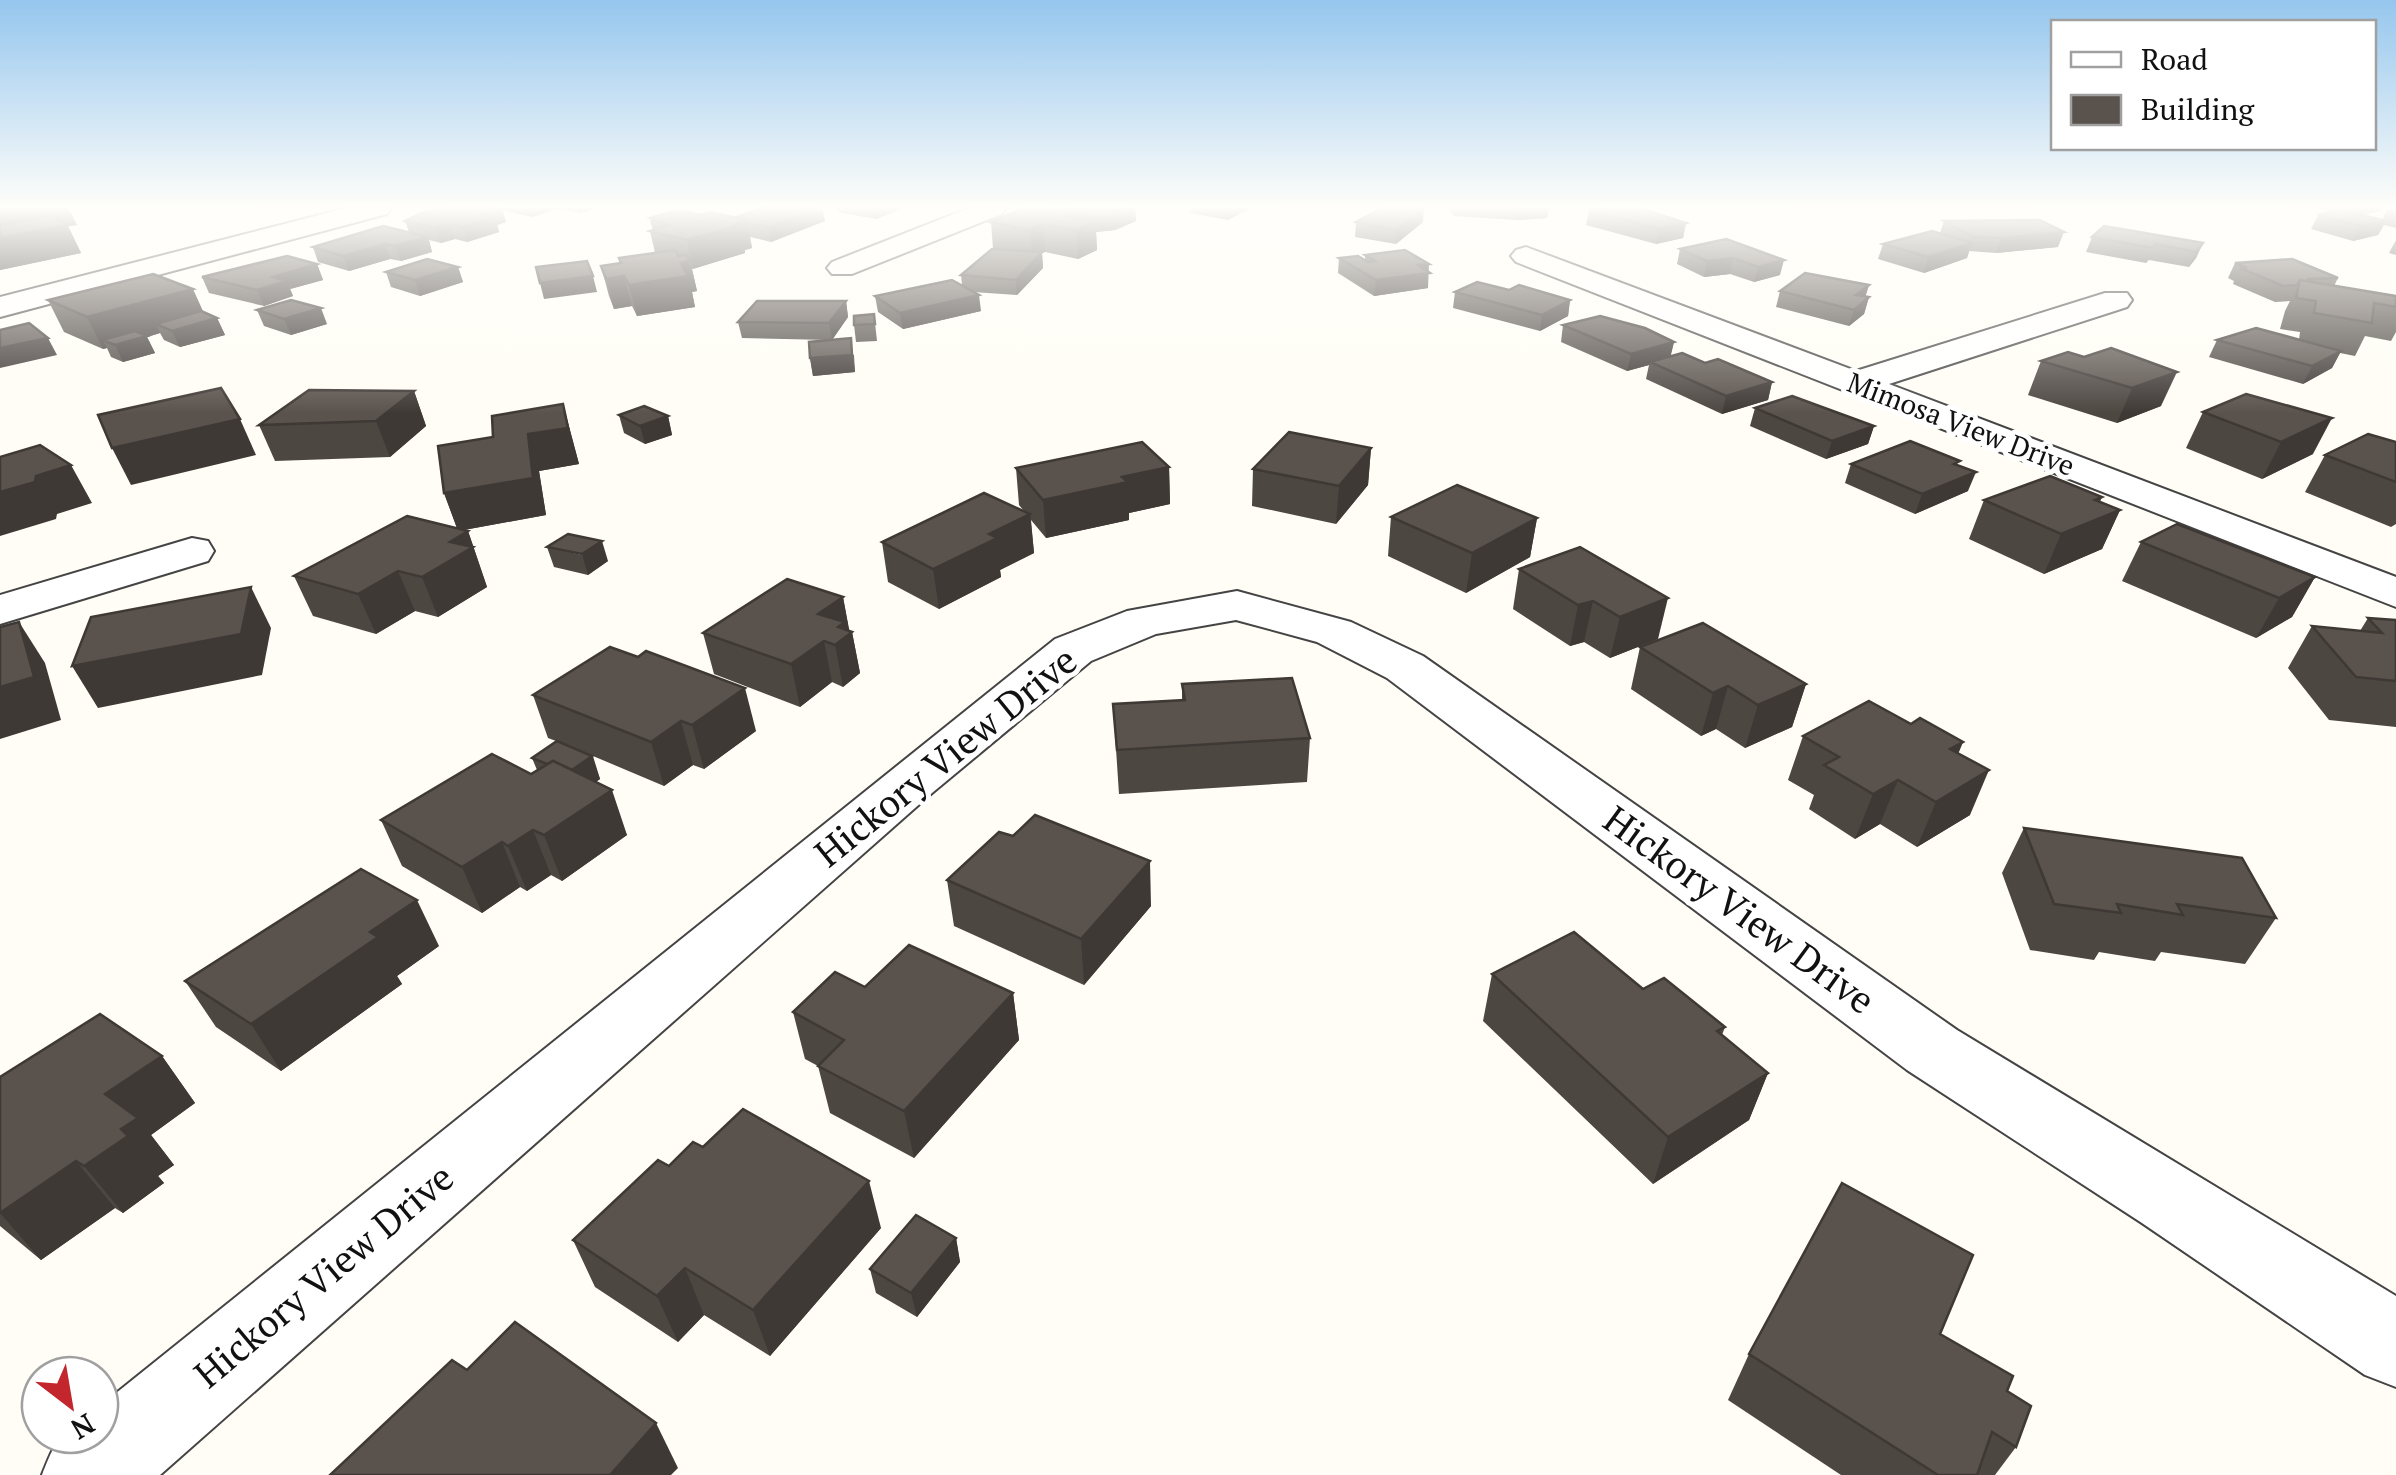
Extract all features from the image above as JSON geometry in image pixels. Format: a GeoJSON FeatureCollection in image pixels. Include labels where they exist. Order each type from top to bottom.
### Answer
{"type":"FeatureCollection","features":[{"type":"Feature","properties":{"kind":"street"},"geometry":{"type":"LineString","coordinates":[[0,307],[115,277]]}},
{"type":"Feature","properties":{"kind":"street","name":"Mimosa View Drive"},"geometry":{"type":"LineString","coordinates":[[1580,277],[2396,593]]}},
{"type":"Feature","properties":{"kind":"street"},"geometry":{"type":"LineString","coordinates":[[1856,383],[2116,300]]}},
{"type":"Feature","properties":{"kind":"street"},"geometry":{"type":"LineString","coordinates":[[0,610],[192,552]]}},
{"type":"Feature","properties":{"kind":"street","name":"Hickory View Drive"},"geometry":{"type":"LineString","coordinates":[[89,1475],[897,793],[1073,650],[1144,621],[1237,605],[1334,632],[1405,667],[1932,1050],[2396,1345]]}},
{"type":"Feature","properties":{"kind":"building"},"geometry":{"type":"Polygon","coordinates":[[[142,277],[161,277],[193,289],[87,317],[48,300],[142,277]]]}},
{"type":"Feature","properties":{"kind":"building"},"geometry":{"type":"Polygon","coordinates":[[[202,277],[274,277],[287,281],[257,290],[202,277]]]}},
{"type":"Feature","properties":{"kind":"building"},"geometry":{"type":"Polygon","coordinates":[[[538,277],[587,277],[540,283],[538,277]]]}},
{"type":"Feature","properties":{"kind":"building"},"geometry":{"type":"Polygon","coordinates":[[[624,277],[683,277],[629,285],[624,277]]]}},
{"type":"Feature","properties":{"kind":"building"},"geometry":{"type":"Polygon","coordinates":[[[1800,277],[1825,277],[1869,285],[1856,295],[1869,297],[1854,310],[1780,291],[1800,277]]]}},
{"type":"Feature","properties":{"kind":"building"},"geometry":{"type":"Polygon","coordinates":[[[2261,277],[2338,278],[2307,279],[2316,283],[2300,280],[2297,285],[2283,286],[2261,277]]]}},
{"type":"Feature","properties":{"kind":"building"},"geometry":{"type":"Polygon","coordinates":[[[952,280],[979,295],[900,313],[875,296],[952,280]]]}},
{"type":"Feature","properties":{"kind":"building"},"geometry":{"type":"Polygon","coordinates":[[[2300,280],[2396,296],[2396,307],[2374,303],[2372,323],[2314,313],[2316,301],[2296,298],[2300,280]]]}},
{"type":"Feature","properties":{"kind":"building"},"geometry":{"type":"Polygon","coordinates":[[[1477,282],[1509,290],[1519,285],[1570,300],[1542,315],[1455,292],[1477,282]]]}},
{"type":"Feature","properties":{"kind":"building"},"geometry":{"type":"Polygon","coordinates":[[[291,300],[321,308],[284,319],[257,310],[291,300]]]}},
{"type":"Feature","properties":{"kind":"building"},"geometry":{"type":"Polygon","coordinates":[[[757,301],[846,301],[829,323],[738,322],[757,301]]]}},
{"type":"Feature","properties":{"kind":"building"},"geometry":{"type":"Polygon","coordinates":[[[201,311],[217,318],[172,331],[156,324],[201,311]]]}},
{"type":"Feature","properties":{"kind":"building"},"geometry":{"type":"Polygon","coordinates":[[[874,314],[875,324],[854,325],[854,316],[874,314]]]}},
{"type":"Feature","properties":{"kind":"building"},"geometry":{"type":"Polygon","coordinates":[[[1600,316],[1645,328],[1674,342],[1631,354],[1563,325],[1600,316]]]}},
{"type":"Feature","properties":{"kind":"building"},"geometry":{"type":"Polygon","coordinates":[[[29,323],[48,338],[0,348],[0,330],[29,323]]]}},
{"type":"Feature","properties":{"kind":"building"},"geometry":{"type":"Polygon","coordinates":[[[2256,328],[2341,351],[2312,366],[2217,340],[2256,328]]]}},
{"type":"Feature","properties":{"kind":"building"},"geometry":{"type":"Polygon","coordinates":[[[135,331],[147,336],[115,345],[102,340],[135,331]]]}},
{"type":"Feature","properties":{"kind":"building"},"geometry":{"type":"Polygon","coordinates":[[[851,338],[852,355],[810,358],[809,342],[851,338]]]}},
{"type":"Feature","properties":{"kind":"building"},"geometry":{"type":"Polygon","coordinates":[[[2111,348],[2177,372],[2132,388],[2041,361],[2068,352],[2084,357],[2111,348]]]}},
{"type":"Feature","properties":{"kind":"building"},"geometry":{"type":"Polygon","coordinates":[[[1682,353],[1705,363],[1718,359],[1772,382],[1726,396],[1650,362],[1682,353]]]}},
{"type":"Feature","properties":{"kind":"building"},"geometry":{"type":"Polygon","coordinates":[[[221,388],[240,419],[112,448],[98,415],[221,388]]]}},
{"type":"Feature","properties":{"kind":"building"},"geometry":{"type":"Polygon","coordinates":[[[309,390],[414,391],[376,421],[259,425],[309,390]]]}},
{"type":"Feature","properties":{"kind":"building"},"geometry":{"type":"Polygon","coordinates":[[[2246,394],[2332,418],[2281,442],[2203,412],[2246,394]]]}},
{"type":"Feature","properties":{"kind":"building"},"geometry":{"type":"Polygon","coordinates":[[[1792,396],[1874,426],[1832,441],[1755,408],[1792,396]]]}},
{"type":"Feature","properties":{"kind":"building"},"geometry":{"type":"Polygon","coordinates":[[[563,404],[568,428],[528,434],[533,478],[444,493],[438,446],[493,437],[492,416],[563,404]]]}},
{"type":"Feature","properties":{"kind":"building"},"geometry":{"type":"Polygon","coordinates":[[[644,406],[668,416],[640,426],[619,415],[644,406]]]}},
{"type":"Feature","properties":{"kind":"building"},"geometry":{"type":"Polygon","coordinates":[[[1289,432],[1371,448],[1339,486],[1253,469],[1289,432]]]}},
{"type":"Feature","properties":{"kind":"building"},"geometry":{"type":"Polygon","coordinates":[[[2368,434],[2396,442],[2396,482],[2325,455],[2368,434]]]}},
{"type":"Feature","properties":{"kind":"building"},"geometry":{"type":"Polygon","coordinates":[[[1910,441],[1960,461],[1954,464],[1976,472],[1922,494],[1851,464],[1910,441]]]}},
{"type":"Feature","properties":{"kind":"building"},"geometry":{"type":"Polygon","coordinates":[[[1142,442],[1169,467],[1122,477],[1128,482],[1043,500],[1016,468],[1142,442]]]}},
{"type":"Feature","properties":{"kind":"building"},"geometry":{"type":"Polygon","coordinates":[[[40,445],[71,465],[36,476],[35,482],[0,492],[0,457],[40,445]]]}},
{"type":"Feature","properties":{"kind":"building"},"geometry":{"type":"Polygon","coordinates":[[[2050,476],[2102,497],[2095,500],[2120,510],[2061,534],[1984,500],[2050,476]]]}},
{"type":"Feature","properties":{"kind":"building"},"geometry":{"type":"Polygon","coordinates":[[[1457,485],[1537,518],[1472,553],[1391,517],[1457,485]]]}},
{"type":"Feature","properties":{"kind":"building"},"geometry":{"type":"Polygon","coordinates":[[[984,493],[1030,514],[989,534],[997,538],[933,569],[882,542],[984,493]]]}},
{"type":"Feature","properties":{"kind":"building"},"geometry":{"type":"Polygon","coordinates":[[[407,516],[468,531],[450,542],[473,547],[422,577],[398,571],[358,594],[294,576],[407,516]]]}},
{"type":"Feature","properties":{"kind":"building"},"geometry":{"type":"Polygon","coordinates":[[[2177,524],[2315,577],[2279,598],[2141,542],[2177,524]]]}},
{"type":"Feature","properties":{"kind":"building"},"geometry":{"type":"Polygon","coordinates":[[[568,534],[602,541],[582,554],[547,547],[568,534]]]}},
{"type":"Feature","properties":{"kind":"building"},"geometry":{"type":"Polygon","coordinates":[[[1580,547],[1668,598],[1620,617],[1593,601],[1578,605],[1519,569],[1580,547]]]}},
{"type":"Feature","properties":{"kind":"building"},"geometry":{"type":"Polygon","coordinates":[[[787,579],[843,597],[818,614],[845,622],[838,627],[852,632],[835,645],[824,641],[791,664],[703,633],[787,579]]]}},
{"type":"Feature","properties":{"kind":"building"},"geometry":{"type":"Polygon","coordinates":[[[251,587],[241,634],[72,666],[91,617],[251,587]]]}},
{"type":"Feature","properties":{"kind":"building"},"geometry":{"type":"Polygon","coordinates":[[[2368,618],[2396,620],[2396,681],[2356,677],[2312,626],[2382,633],[2368,618]]]}},
{"type":"Feature","properties":{"kind":"building"},"geometry":{"type":"Polygon","coordinates":[[[19,622],[34,677],[0,687],[0,627],[19,622]]]}},
{"type":"Feature","properties":{"kind":"building"},"geometry":{"type":"Polygon","coordinates":[[[1703,623],[1806,684],[1758,705],[1728,686],[1713,693],[1640,647],[1703,623]]]}},
{"type":"Feature","properties":{"kind":"building"},"geometry":{"type":"Polygon","coordinates":[[[610,647],[638,657],[646,651],[745,688],[692,725],[681,721],[651,742],[533,695],[610,647]]]}},
{"type":"Feature","properties":{"kind":"building"},"geometry":{"type":"Polygon","coordinates":[[[1292,678],[1310,738],[1117,750],[1113,704],[1185,700],[1182,684],[1292,678]]]}},
{"type":"Feature","properties":{"kind":"building"},"geometry":{"type":"Polygon","coordinates":[[[1869,701],[1911,724],[1920,718],[1963,742],[1950,749],[1989,770],[1936,802],[1898,780],[1873,794],[1824,765],[1839,757],[1803,736],[1869,701]]]}},
{"type":"Feature","properties":{"kind":"building"},"geometry":{"type":"Polygon","coordinates":[[[557,741],[592,756],[572,770],[553,761],[547,764],[532,758],[557,741]]]}},
{"type":"Feature","properties":{"kind":"building"},"geometry":{"type":"Polygon","coordinates":[[[492,754],[531,774],[553,761],[612,790],[544,835],[533,830],[508,846],[502,842],[462,867],[381,820],[492,754]]]}},
{"type":"Feature","properties":{"kind":"building"},"geometry":{"type":"Polygon","coordinates":[[[1035,815],[1150,861],[1081,939],[947,880],[999,832],[1013,836],[1035,815]]]}},
{"type":"Feature","properties":{"kind":"building"},"geometry":{"type":"Polygon","coordinates":[[[2024,828],[2242,858],[2276,918],[2177,904],[2183,915],[2117,904],[2121,913],[2054,904],[2024,828]]]}},
{"type":"Feature","properties":{"kind":"building"},"geometry":{"type":"Polygon","coordinates":[[[361,869],[417,900],[370,932],[378,937],[251,1024],[185,981],[361,869]]]}},
{"type":"Feature","properties":{"kind":"building"},"geometry":{"type":"Polygon","coordinates":[[[1574,932],[1643,989],[1664,978],[1725,1027],[1717,1031],[1768,1073],[1668,1137],[1492,974],[1574,932]]]}},
{"type":"Feature","properties":{"kind":"building"},"geometry":{"type":"Polygon","coordinates":[[[909,945],[1013,993],[904,1111],[818,1066],[844,1040],[793,1012],[835,972],[865,987],[909,945]]]}},
{"type":"Feature","properties":{"kind":"building"},"geometry":{"type":"Polygon","coordinates":[[[100,1014],[162,1056],[105,1094],[138,1118],[121,1129],[128,1136],[84,1166],[76,1161],[0,1213],[0,1077],[100,1014]]]}},
{"type":"Feature","properties":{"kind":"building"},"geometry":{"type":"Polygon","coordinates":[[[743,1109],[869,1181],[753,1310],[685,1268],[657,1296],[573,1240],[658,1160],[669,1166],[693,1142],[703,1147],[743,1109]]]}},
{"type":"Feature","properties":{"kind":"building"},"geometry":{"type":"Polygon","coordinates":[[[1842,1183],[1973,1255],[1940,1334],[2013,1376],[2007,1391],[2031,1406],[2016,1447],[1992,1432],[1977,1475],[1938,1475],[1749,1354],[1842,1183]]]}},
{"type":"Feature","properties":{"kind":"building"},"geometry":{"type":"Polygon","coordinates":[[[916,1215],[956,1238],[911,1293],[870,1269],[916,1215]]]}},
{"type":"Feature","properties":{"kind":"building"},"geometry":{"type":"Polygon","coordinates":[[[515,1322],[656,1423],[610,1475],[330,1475],[452,1360],[467,1370],[515,1322]]]}}]}
